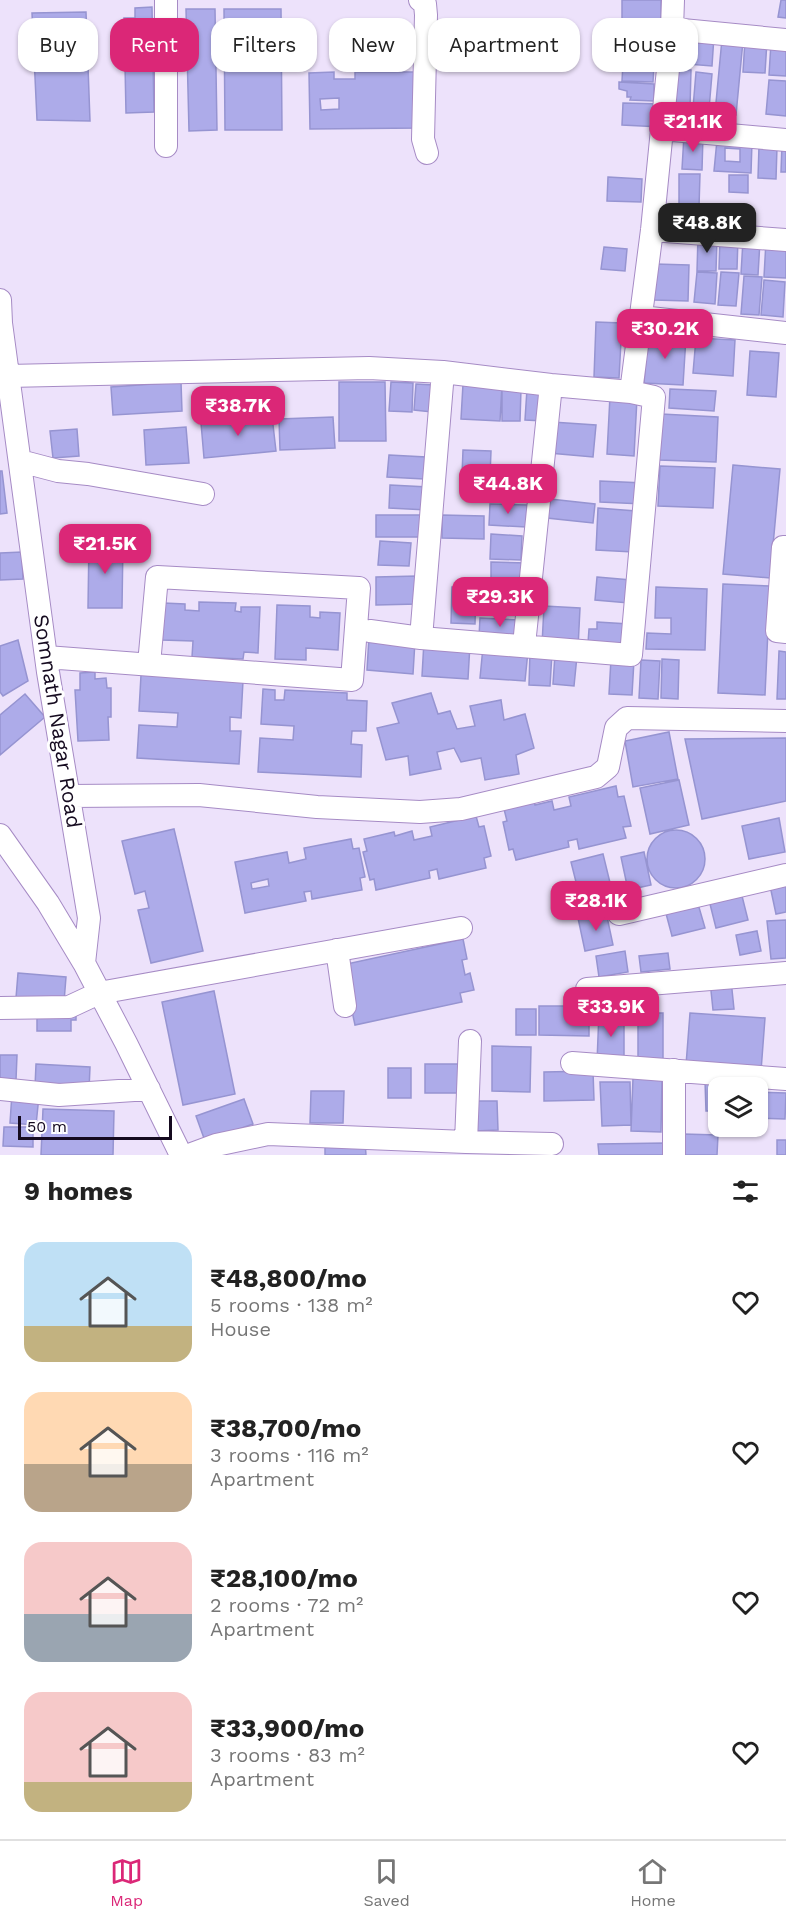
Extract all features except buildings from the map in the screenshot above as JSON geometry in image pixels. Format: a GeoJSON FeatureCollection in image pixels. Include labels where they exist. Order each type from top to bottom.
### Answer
{"type":"FeatureCollection","features":[{"type":"Feature","properties":{"kind":"street"},"geometry":{"type":"LineString","coordinates":[[166,0],[166,146]]}},
{"type":"Feature","properties":{"kind":"street"},"geometry":{"type":"LineString","coordinates":[[420,0],[425,4],[426,15],[423,139],[427,153]]}},
{"type":"Feature","properties":{"kind":"street"},"geometry":{"type":"LineString","coordinates":[[672,18],[673,0]]}},
{"type":"Feature","properties":{"kind":"street"},"geometry":{"type":"LineString","coordinates":[[698,32],[786,40]]}},
{"type":"Feature","properties":{"kind":"street"},"geometry":{"type":"LineString","coordinates":[[631,392],[652,230],[667,72]]}},
{"type":"Feature","properties":{"kind":"street"},"geometry":{"type":"LineString","coordinates":[[661,129],[786,141]]}},
{"type":"Feature","properties":{"kind":"street"},"geometry":{"type":"LineString","coordinates":[[652,230],[786,240]]}},
{"type":"Feature","properties":{"kind":"street","name":"Somnath Nagar Road"},"geometry":{"type":"LineString","coordinates":[[0,300],[1,323],[46,657],[89,918],[84,963]]}},
{"type":"Feature","properties":{"kind":"street"},"geometry":{"type":"LineString","coordinates":[[640,317],[786,333]]}},
{"type":"Feature","properties":{"kind":"street"},"geometry":{"type":"LineString","coordinates":[[8,376],[369,368],[443,372],[551,386],[631,392],[654,397],[631,656],[525,645],[422,638],[370,631]]}},
{"type":"Feature","properties":{"kind":"street"},"geometry":{"type":"LineString","coordinates":[[422,638],[443,372]]}},
{"type":"Feature","properties":{"kind":"street"},"geometry":{"type":"LineString","coordinates":[[525,645],[551,386]]}},
{"type":"Feature","properties":{"kind":"street"},"geometry":{"type":"LineString","coordinates":[[20,461],[58,471],[203,494]]}},
{"type":"Feature","properties":{"kind":"street"},"geometry":{"type":"LineString","coordinates":[[786,547],[783,547],[777,631],[786,632]]}},
{"type":"Feature","properties":{"kind":"street"},"geometry":{"type":"LineString","coordinates":[[46,657],[352,680],[359,588],[157,577],[149,664]]}},
{"type":"Feature","properties":{"kind":"street"},"geometry":{"type":"LineString","coordinates":[[69,796],[199,795],[317,807],[420,812],[461,809],[596,777],[608,766],[616,728],[627,718],[786,721]]}},
{"type":"Feature","properties":{"kind":"street"},"geometry":{"type":"LineString","coordinates":[[0,835],[48,903],[84,963],[181,1155]]}},
{"type":"Feature","properties":{"kind":"street"},"geometry":{"type":"LineString","coordinates":[[619,914],[786,875]]}},
{"type":"Feature","properties":{"kind":"street"},"geometry":{"type":"LineString","coordinates":[[0,1008],[69,1008],[99,993],[461,928]]}},
{"type":"Feature","properties":{"kind":"street"},"geometry":{"type":"LineString","coordinates":[[337,950],[345,1006]]}},
{"type":"Feature","properties":{"kind":"street"},"geometry":{"type":"LineString","coordinates":[[587,989],[786,973]]}},
{"type":"Feature","properties":{"kind":"street"},"geometry":{"type":"LineString","coordinates":[[466,1142],[470,1041]]}},
{"type":"Feature","properties":{"kind":"street"},"geometry":{"type":"LineString","coordinates":[[572,1063],[786,1079]]}},
{"type":"Feature","properties":{"kind":"street"},"geometry":{"type":"LineString","coordinates":[[674,1070],[674,1155]]}},
{"type":"Feature","properties":{"kind":"street"},"geometry":{"type":"LineString","coordinates":[[0,1089],[59,1095],[149,1089]]}},
{"type":"Feature","properties":{"kind":"street"},"geometry":{"type":"LineString","coordinates":[[189,1155],[216,1145],[268,1134],[552,1144]]}}]}
